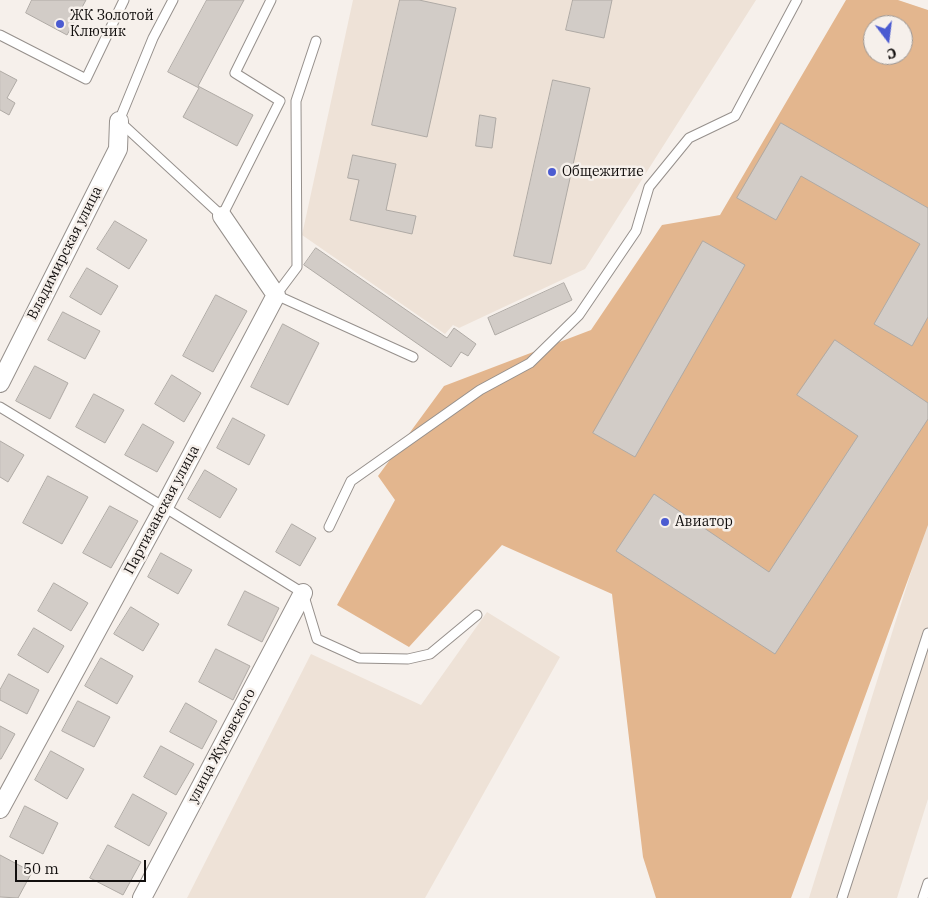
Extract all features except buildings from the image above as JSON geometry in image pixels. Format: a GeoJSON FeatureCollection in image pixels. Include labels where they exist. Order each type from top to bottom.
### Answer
{"type":"FeatureCollection","features":[{"type":"Feature","properties":{"kind":"street","name":"Владимирская улица"},"geometry":{"type":"LineString","coordinates":[[0,383],[118,149],[119,121]]}},
{"type":"Feature","properties":{"kind":"street"},"geometry":{"type":"LineString","coordinates":[[222,216],[276,295]]}},
{"type":"Feature","properties":{"kind":"street","name":"Партизанская улица"},"geometry":{"type":"LineString","coordinates":[[0,809],[164,507],[276,295]]}},
{"type":"Feature","properties":{"kind":"street","name":"улица Жуковского"},"geometry":{"type":"LineString","coordinates":[[142,898],[303,593]]}},
{"type":"Feature","properties":{"kind":"lane"},"geometry":{"type":"LineString","coordinates":[[0,35],[86,79],[124,0]]}},
{"type":"Feature","properties":{"kind":"lane"},"geometry":{"type":"LineString","coordinates":[[173,0],[153,38],[119,121],[222,216],[280,101],[235,72],[271,0]]}},
{"type":"Feature","properties":{"kind":"lane"},"geometry":{"type":"LineString","coordinates":[[329,526],[351,481],[480,390],[530,363],[578,315],[636,231],[649,188],[689,138],[735,116],[797,0]]}},
{"type":"Feature","properties":{"kind":"lane"},"geometry":{"type":"LineString","coordinates":[[316,41],[296,101],[297,266],[276,295],[413,358]]}},
{"type":"Feature","properties":{"kind":"lane"},"geometry":{"type":"LineString","coordinates":[[0,408],[303,593],[317,639],[359,658],[408,659],[430,654],[477,615]]}},
{"type":"Feature","properties":{"kind":"lane"},"geometry":{"type":"LineString","coordinates":[[842,898],[928,633]]}},
{"type":"Feature","properties":{"kind":"lane"},"geometry":{"type":"LineString","coordinates":[[923,898],[928,883]]}},
{"type":"Feature","properties":{"kind":"shaded area"},"geometry":{"type":"Polygon","coordinates":[[[353,0],[756,0],[585,269],[459,328],[453,325],[445,334],[302,235],[353,0]]]}},
{"type":"Feature","properties":{"kind":"shaded area"},"geometry":{"type":"Polygon","coordinates":[[[846,0],[898,0],[928,10],[928,525],[791,898],[656,898],[643,857],[612,594],[502,545],[409,647],[337,605],[395,500],[378,476],[444,386],[591,330],[662,225],[720,215],[846,0]]]}},
{"type":"Feature","properties":{"kind":"shaded area"},"geometry":{"type":"Polygon","coordinates":[[[928,518],[928,799],[897,898],[809,898],[928,518]]]}},
{"type":"Feature","properties":{"kind":"shaded area"},"geometry":{"type":"Polygon","coordinates":[[[487,612],[560,657],[425,898],[187,898],[311,654],[421,705],[487,612]]]}},
{"type":"Feature","properties":{"kind":"place","name":"ЖК Золотой Ключик"},"geometry":{"type":"Point","coordinates":[60,24]}},
{"type":"Feature","properties":{"kind":"place","name":"Общежитие"},"geometry":{"type":"Point","coordinates":[552,172]}},
{"type":"Feature","properties":{"kind":"place","name":"Авиатор"},"geometry":{"type":"Point","coordinates":[665,522]}}]}
